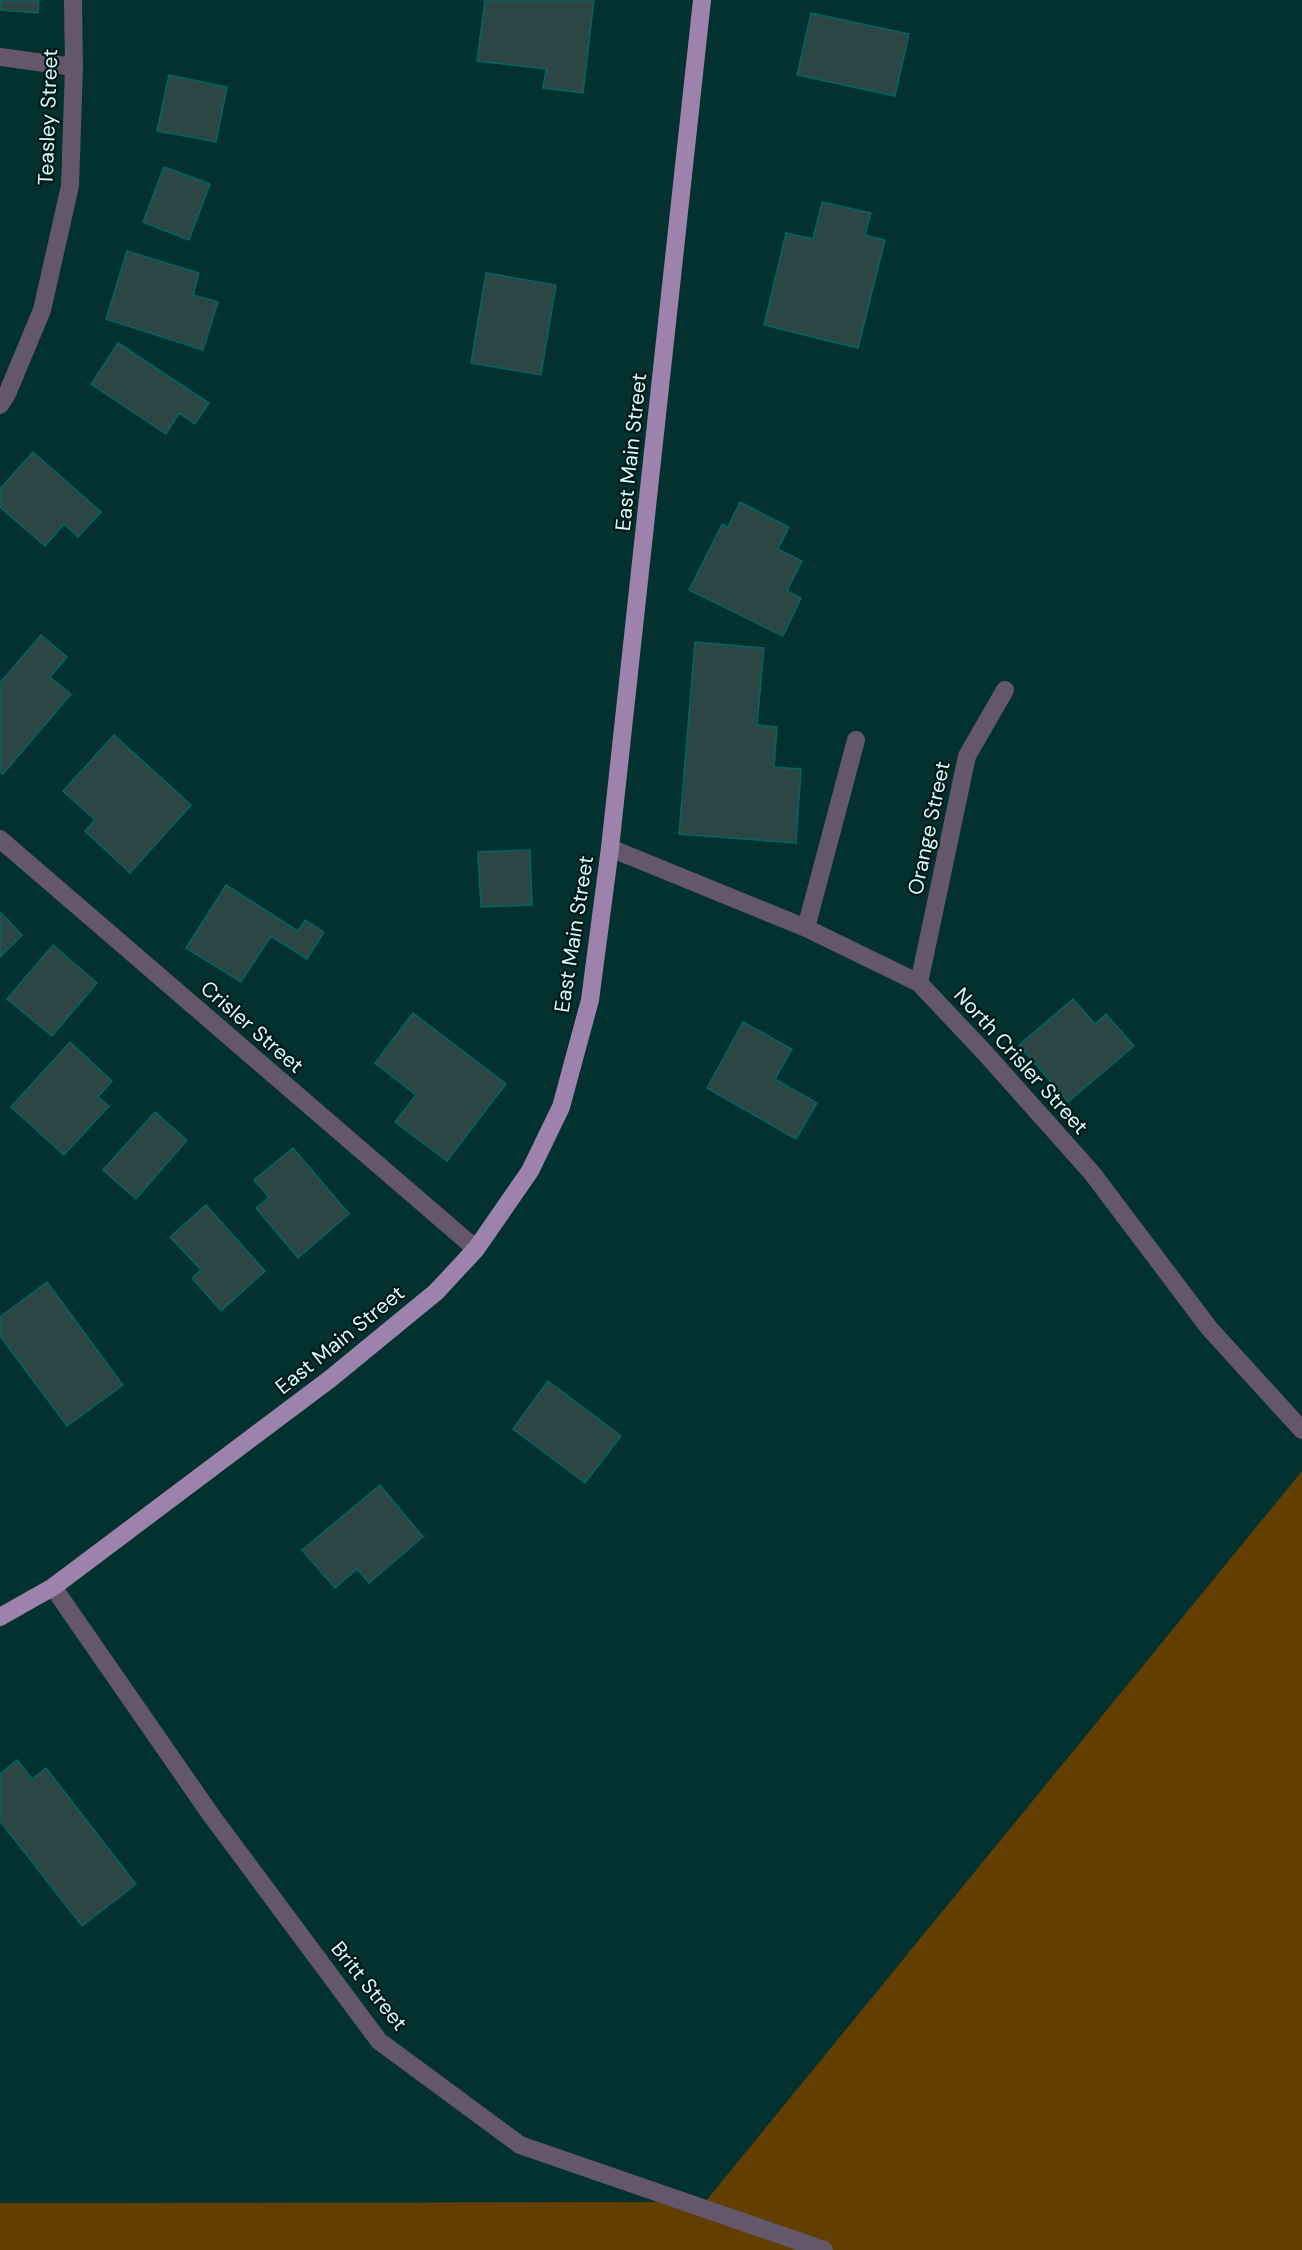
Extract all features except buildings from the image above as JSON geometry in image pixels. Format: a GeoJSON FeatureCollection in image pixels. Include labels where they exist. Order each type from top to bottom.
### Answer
{"type":"FeatureCollection","features":[{"type":"Feature","properties":{"kind":"main road","name":"East Main Street"},"geometry":{"type":"LineString","coordinates":[[0,1617],[54,1587],[330,1379],[435,1292],[476,1249],[530,1171],[561,1107],[590,999],[610,848],[702,0]]}},
{"type":"Feature","properties":{"kind":"street","name":"Teasley Street"},"geometry":{"type":"LineString","coordinates":[[0,405],[7,394],[42,310],[70,186],[74,67],[73,0]]}},
{"type":"Feature","properties":{"kind":"street"},"geometry":{"type":"LineString","coordinates":[[0,57],[74,67]]}},
{"type":"Feature","properties":{"kind":"street","name":"Orange Street"},"geometry":{"type":"LineString","coordinates":[[919,983],[967,756],[1005,690]]}},
{"type":"Feature","properties":{"kind":"street"},"geometry":{"type":"LineString","coordinates":[[806,928],[856,740]]}},
{"type":"Feature","properties":{"kind":"street","name":"Crisler Street"},"geometry":{"type":"LineString","coordinates":[[0,839],[476,1249]]}},
{"type":"Feature","properties":{"kind":"street","name":"North Crisler Street"},"geometry":{"type":"LineString","coordinates":[[610,848],[806,928],[919,983],[1092,1173],[1209,1328],[1302,1430]]}},
{"type":"Feature","properties":{"kind":"street","name":"Britt Street"},"geometry":{"type":"LineString","coordinates":[[54,1587],[211,1815],[379,2041],[520,2145],[824,2250]]}},
{"type":"Feature","properties":{"kind":"shaded area"},"geometry":{"type":"Polygon","coordinates":[[[1302,1471],[1302,2250],[0,2250],[0,2203],[705,2202],[1302,1471]]]}}]}
